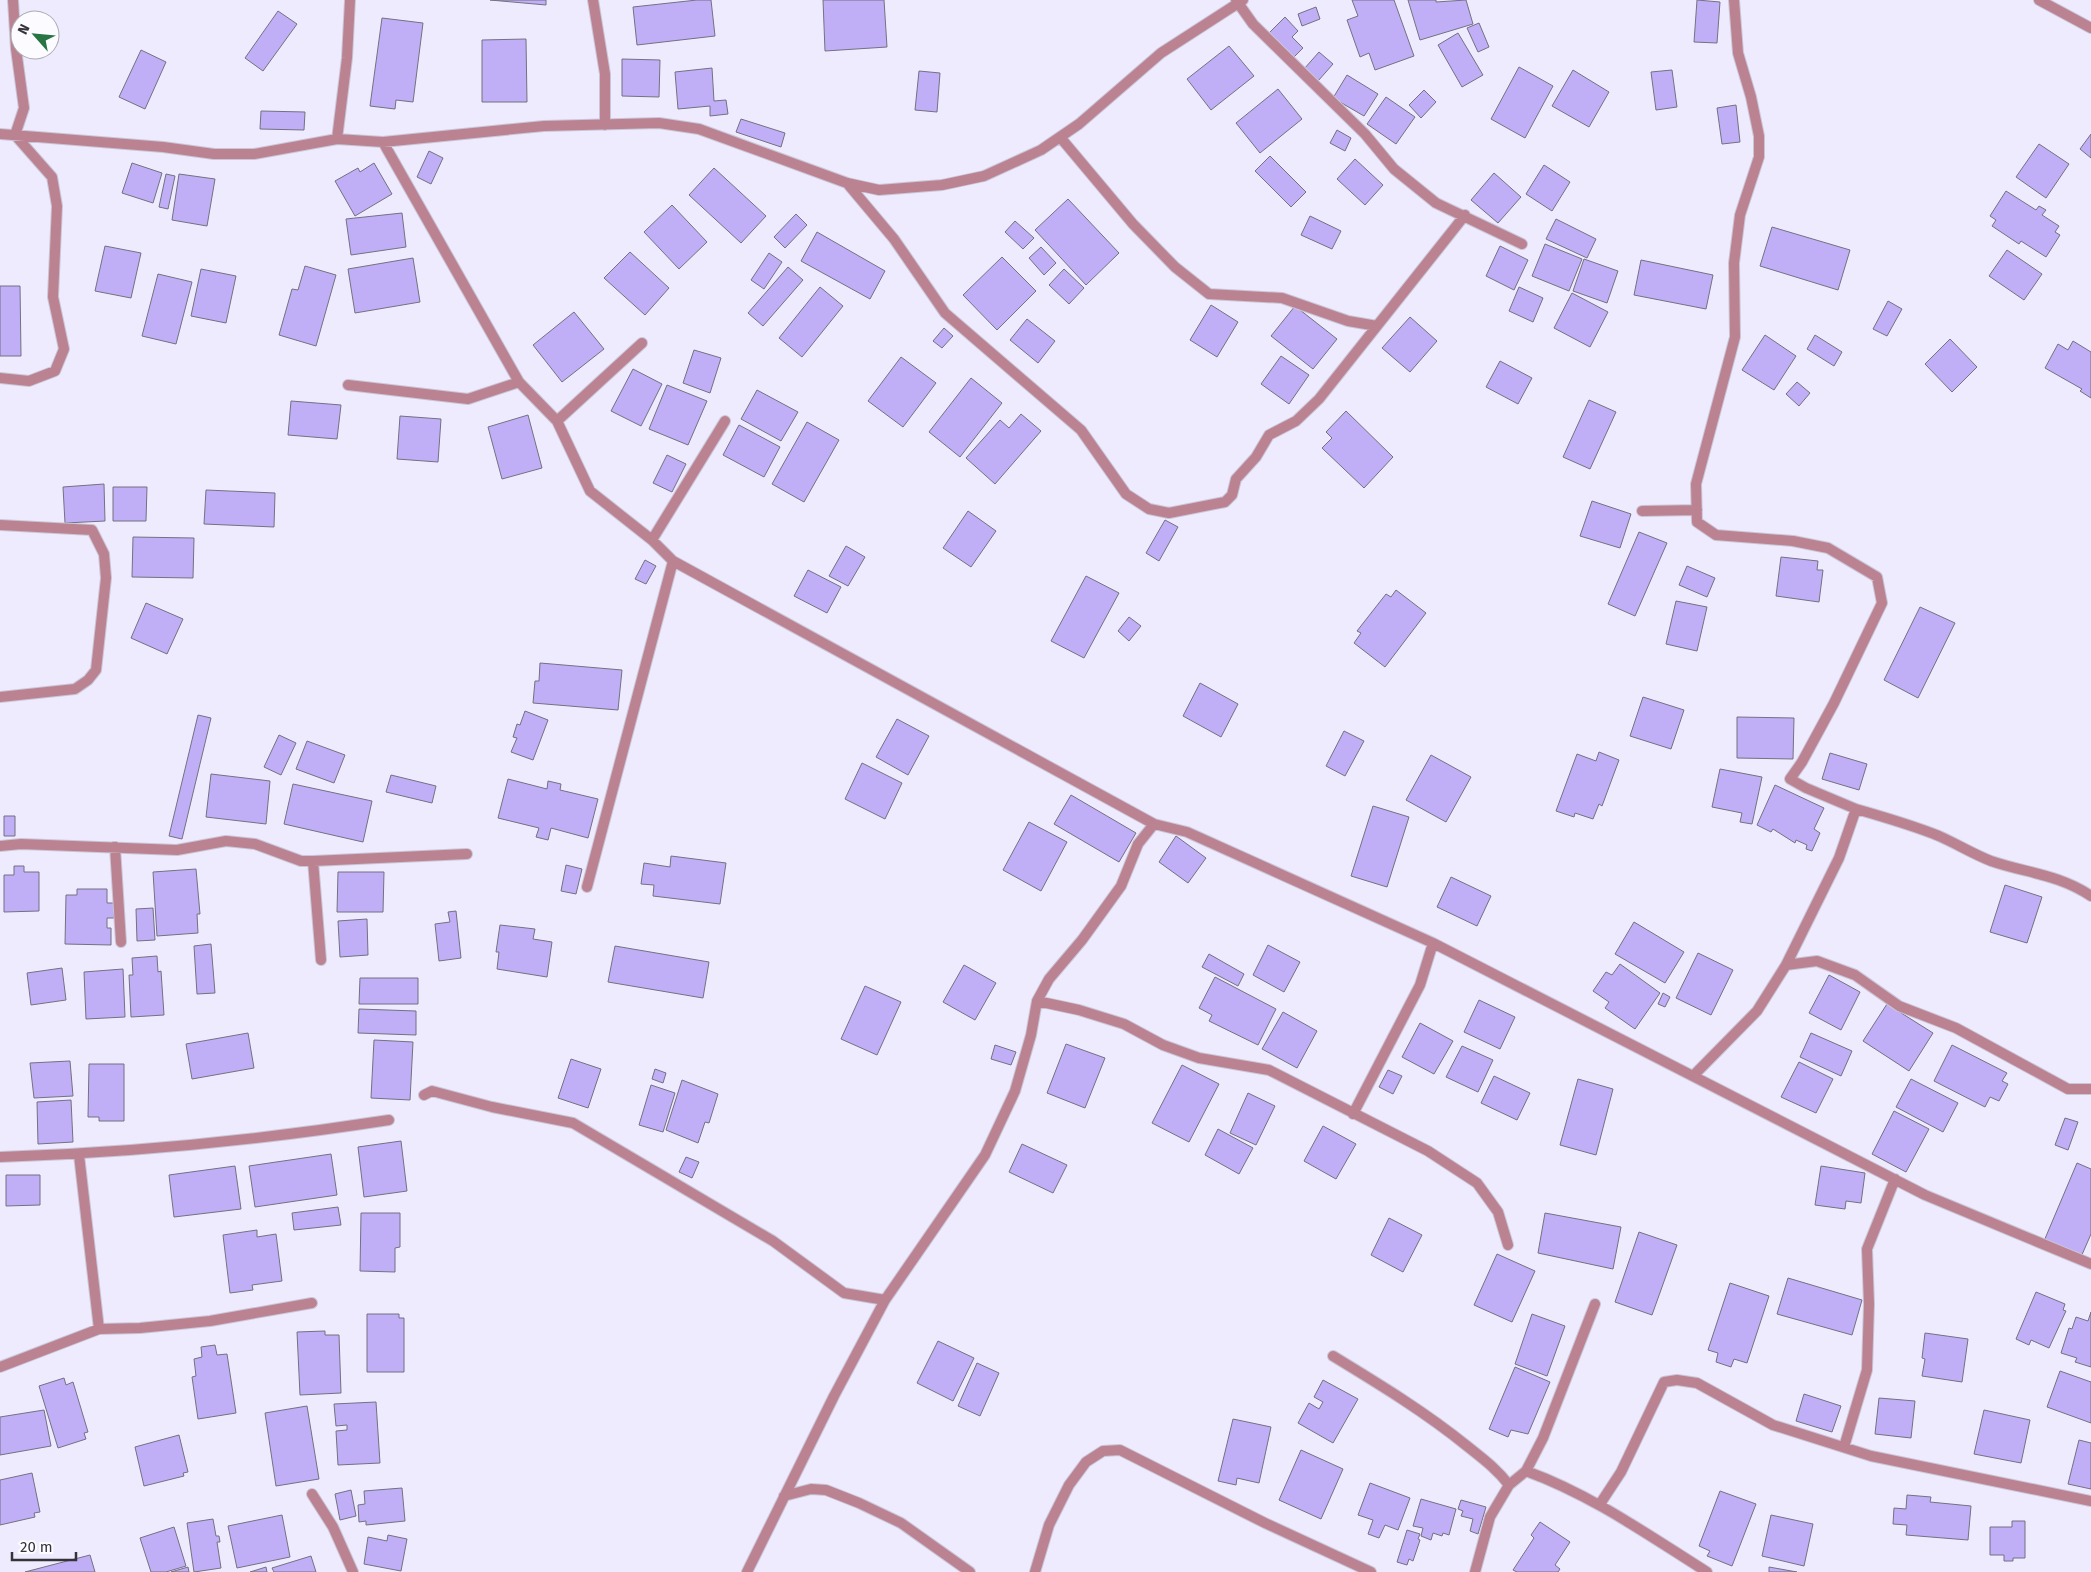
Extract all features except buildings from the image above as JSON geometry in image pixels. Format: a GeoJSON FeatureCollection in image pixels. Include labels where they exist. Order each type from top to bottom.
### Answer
{"type":"FeatureCollection","features":[{"type":"Feature","properties":{"kind":"street"},"geometry":{"type":"LineString","coordinates":[[14,0],[16,49],[24,108],[15,135]]}},
{"type":"Feature","properties":{"kind":"street"},"geometry":{"type":"LineString","coordinates":[[337,138],[347,58],[350,0]]}},
{"type":"Feature","properties":{"kind":"street"},"geometry":{"type":"LineString","coordinates":[[593,0],[605,74],[605,125]]}},
{"type":"Feature","properties":{"kind":"street"},"geometry":{"type":"LineString","coordinates":[[1734,0],[1738,52],[1751,97],[1759,136],[1759,157],[1740,215],[1734,263],[1734,337],[1696,484],[1697,522],[1716,535],[1792,541],[1828,548],[1877,577],[1882,603],[1834,703],[1802,762],[1790,779],[1806,788],[1856,808],[1932,834],[1991,861],[2053,876],[2076,885],[2091,896]]}},
{"type":"Feature","properties":{"kind":"street"},"geometry":{"type":"LineString","coordinates":[[2039,0],[2091,28]]}},
{"type":"Feature","properties":{"kind":"street"},"geometry":{"type":"LineString","coordinates":[[0,134],[234,154],[254,154],[337,138],[383,142],[544,126],[659,123],[699,129],[847,183],[879,190],[942,185],[984,176],[1041,150],[1079,124],[1162,53],[1239,1],[1253,24],[1365,134],[1394,169],[1436,203],[1465,215],[1522,244]]}},
{"type":"Feature","properties":{"kind":"street"},"geometry":{"type":"LineString","coordinates":[[0,378],[29,381],[55,371],[64,349],[52,296],[57,206],[52,177],[15,135]]}},
{"type":"Feature","properties":{"kind":"street"},"geometry":{"type":"LineString","coordinates":[[1060,137],[1133,224],[1175,267],[1209,294],[1282,298],[1348,321],[1377,326]]}},
{"type":"Feature","properties":{"kind":"street"},"geometry":{"type":"LineString","coordinates":[[383,142],[519,382],[557,421],[590,491],[652,540],[673,561],[1154,824],[1187,832],[1433,943],[1925,1195],[2091,1264]]}},
{"type":"Feature","properties":{"kind":"street"},"geometry":{"type":"LineString","coordinates":[[847,183],[894,239],[945,313],[1081,430],[1126,494],[1149,509],[1169,513],[1225,502],[1232,495],[1236,479],[1256,457],[1269,435],[1296,422],[1319,399],[1465,215]]}},
{"type":"Feature","properties":{"kind":"street"},"geometry":{"type":"LineString","coordinates":[[557,421],[642,343]]}},
{"type":"Feature","properties":{"kind":"street"},"geometry":{"type":"LineString","coordinates":[[348,385],[468,399],[519,382]]}},
{"type":"Feature","properties":{"kind":"street"},"geometry":{"type":"LineString","coordinates":[[652,540],[725,420]]}},
{"type":"Feature","properties":{"kind":"street"},"geometry":{"type":"LineString","coordinates":[[1642,511],[1697,510]]}},
{"type":"Feature","properties":{"kind":"street"},"geometry":{"type":"LineString","coordinates":[[0,525],[92,530],[104,554],[106,578],[96,670],[88,680],[75,689],[0,697]]}},
{"type":"Feature","properties":{"kind":"street"},"geometry":{"type":"LineString","coordinates":[[588,887],[673,561]]}},
{"type":"Feature","properties":{"kind":"street"},"geometry":{"type":"LineString","coordinates":[[1693,1076],[1757,1011],[1786,965],[1839,858],[1856,808]]}},
{"type":"Feature","properties":{"kind":"street"},"geometry":{"type":"LineString","coordinates":[[747,1572],[885,1300],[985,1155],[1015,1091],[1031,1035],[1037,1002],[1049,980],[1082,940],[1121,886],[1138,844],[1154,824]]}},
{"type":"Feature","properties":{"kind":"street"},"geometry":{"type":"LineString","coordinates":[[0,846],[115,847],[177,850],[226,841],[255,844],[301,861],[467,854]]}},
{"type":"Feature","properties":{"kind":"street"},"geometry":{"type":"LineString","coordinates":[[115,847],[121,942]]}},
{"type":"Feature","properties":{"kind":"street"},"geometry":{"type":"LineString","coordinates":[[313,861],[321,960]]}},
{"type":"Feature","properties":{"kind":"street"},"geometry":{"type":"LineString","coordinates":[[1353,1114],[1420,985],[1433,943]]}},
{"type":"Feature","properties":{"kind":"street"},"geometry":{"type":"LineString","coordinates":[[1786,965],[1816,960],[1856,975],[1900,1006],[1956,1028],[2068,1089],[2091,1089]]}},
{"type":"Feature","properties":{"kind":"street"},"geometry":{"type":"LineString","coordinates":[[1037,1002],[1079,1010],[1124,1024],[1163,1045],[1199,1058],[1269,1070],[1428,1151],[1477,1183],[1498,1212],[1508,1245]]}},
{"type":"Feature","properties":{"kind":"street"},"geometry":{"type":"LineString","coordinates":[[424,1095],[432,1091],[492,1107],[574,1123],[773,1241],[844,1292],[885,1300]]}},
{"type":"Feature","properties":{"kind":"street"},"geometry":{"type":"LineString","coordinates":[[0,1157],[79,1155],[182,1146],[389,1120]]}},
{"type":"Feature","properties":{"kind":"street"},"geometry":{"type":"LineString","coordinates":[[79,1155],[99,1329]]}},
{"type":"Feature","properties":{"kind":"street"},"geometry":{"type":"LineString","coordinates":[[1844,1447],[1867,1370],[1870,1304],[1867,1249],[1895,1179]]}},
{"type":"Feature","properties":{"kind":"street"},"geometry":{"type":"LineString","coordinates":[[0,1367],[99,1329],[140,1328],[210,1321],[312,1302]]}},
{"type":"Feature","properties":{"kind":"street"},"geometry":{"type":"LineString","coordinates":[[1476,1572],[1490,1517],[1509,1485],[1526,1471],[1543,1438],[1595,1304]]}},
{"type":"Feature","properties":{"kind":"street"},"geometry":{"type":"LineString","coordinates":[[1332,1356],[1405,1401],[1451,1433],[1499,1472],[1509,1485]]}},
{"type":"Feature","properties":{"kind":"street"},"geometry":{"type":"LineString","coordinates":[[1600,1504],[1621,1472],[1664,1382],[1677,1380],[1697,1383],[1773,1424],[1871,1456],[2091,1501]]}},
{"type":"Feature","properties":{"kind":"street"},"geometry":{"type":"LineString","coordinates":[[1035,1572],[1050,1525],[1069,1485],[1086,1462],[1103,1451],[1120,1450],[1264,1523],[1371,1572]]}},
{"type":"Feature","properties":{"kind":"street"},"geometry":{"type":"LineString","coordinates":[[1526,1471],[1563,1485],[1600,1504],[1707,1572]]}},
{"type":"Feature","properties":{"kind":"street"},"geometry":{"type":"LineString","coordinates":[[784,1496],[811,1489],[826,1490],[859,1503],[901,1523],[970,1572]]}},
{"type":"Feature","properties":{"kind":"street"},"geometry":{"type":"LineString","coordinates":[[312,1494],[333,1527],[353,1572]]}}]}
